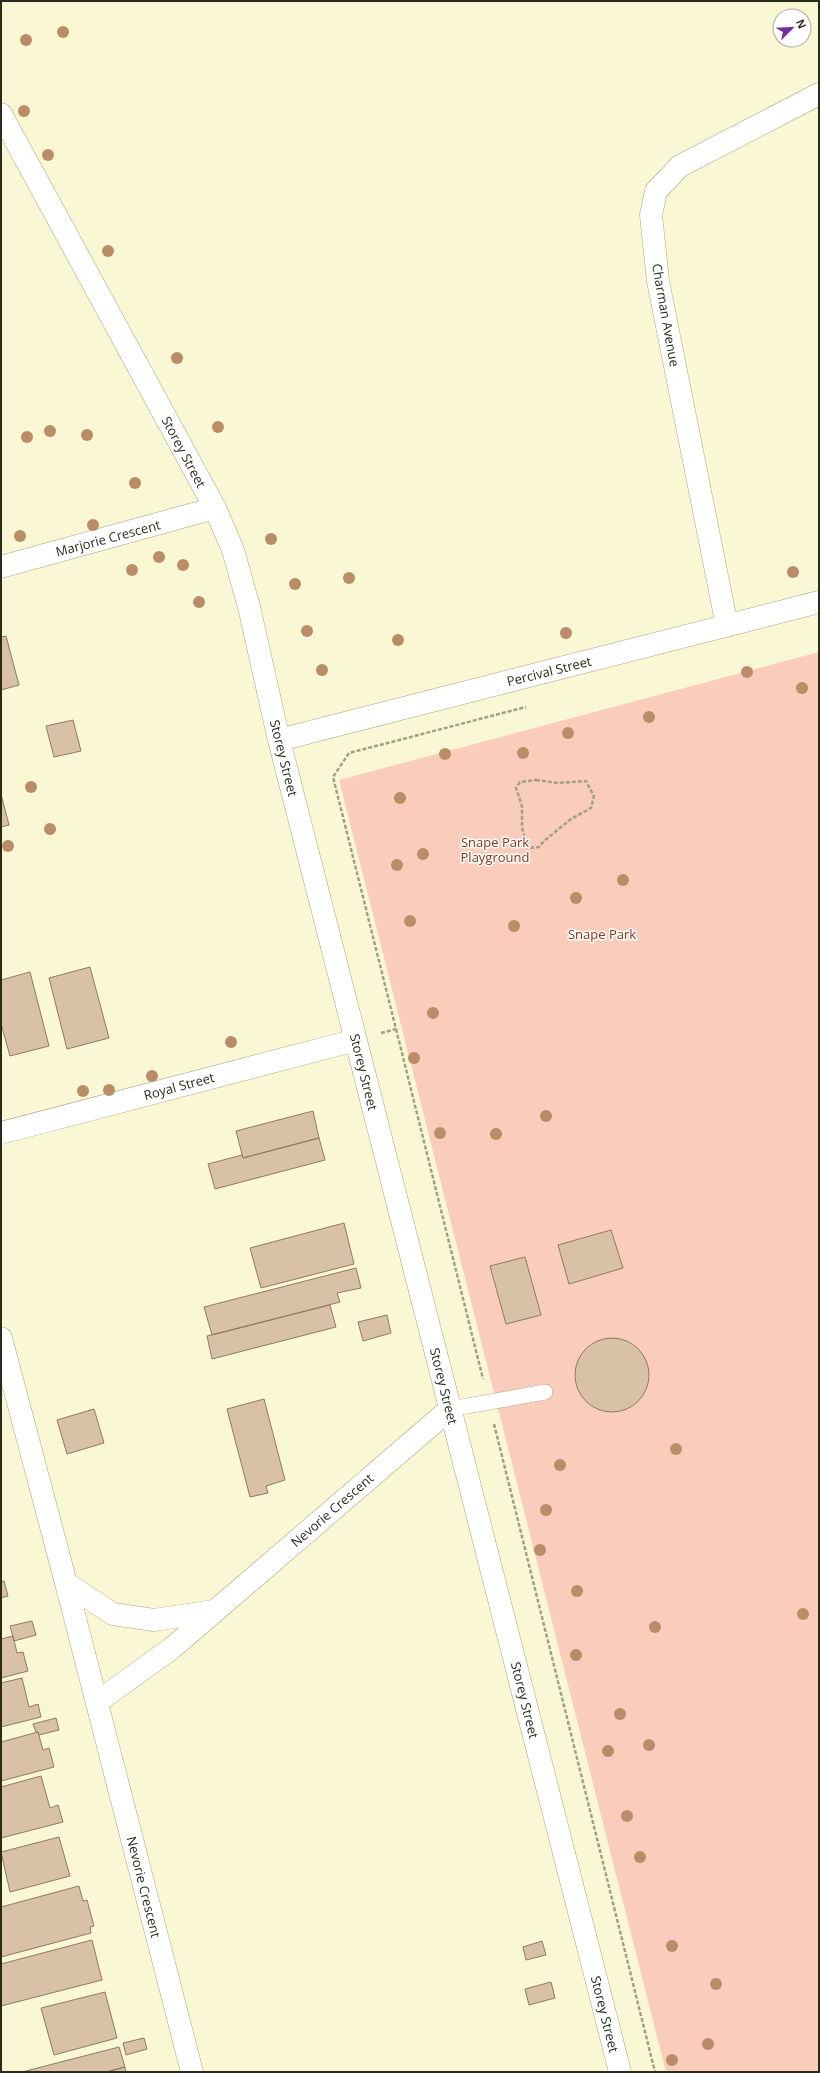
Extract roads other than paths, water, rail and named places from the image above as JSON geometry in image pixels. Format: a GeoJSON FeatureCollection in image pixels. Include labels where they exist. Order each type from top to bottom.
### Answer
{"type":"FeatureCollection","features":[{"type":"Feature","properties":{"kind":"street","name":"Charman Avenue"},"geometry":{"type":"LineString","coordinates":[[727,626],[658,281],[651,215],[656,191],[680,166],[819,94]]}},
{"type":"Feature","properties":{"kind":"street","name":"Storey Street"},"geometry":{"type":"LineString","coordinates":[[1,114],[215,508],[233,550],[249,607],[279,740],[620,2072]]}},
{"type":"Feature","properties":{"kind":"street","name":"Marjorie Crescent"},"geometry":{"type":"LineString","coordinates":[[1,567],[215,508]]}},
{"type":"Feature","properties":{"kind":"street","name":"Percival Street"},"geometry":{"type":"LineString","coordinates":[[279,740],[819,602]]}},
{"type":"Feature","properties":{"kind":"street","name":"Royal Street"},"geometry":{"type":"LineString","coordinates":[[1,1133],[356,1040]]}},
{"type":"Feature","properties":{"kind":"street","name":"Nevorie Crescent"},"geometry":{"type":"LineString","coordinates":[[1,1338],[97,1702],[192,2072]]}},
{"type":"Feature","properties":{"kind":"street","name":"Nevorie Crescent"},"geometry":{"type":"LineString","coordinates":[[97,1702],[166,1652],[450,1409]]}},
{"type":"Feature","properties":{"kind":"street"},"geometry":{"type":"LineString","coordinates":[[66,1583],[113,1614],[154,1620],[214,1612]]}},
{"type":"Feature","properties":{"kind":"lane"},"geometry":{"type":"LineString","coordinates":[[450,1409],[545,1392]]}},
{"type":"Feature","properties":{"kind":"park label","name":"Snape Park Playground"},"geometry":{"type":"Point","coordinates":[495,850]}},
{"type":"Feature","properties":{"kind":"park label","name":"Snape Park"},"geometry":{"type":"Point","coordinates":[602,934]}}]}
